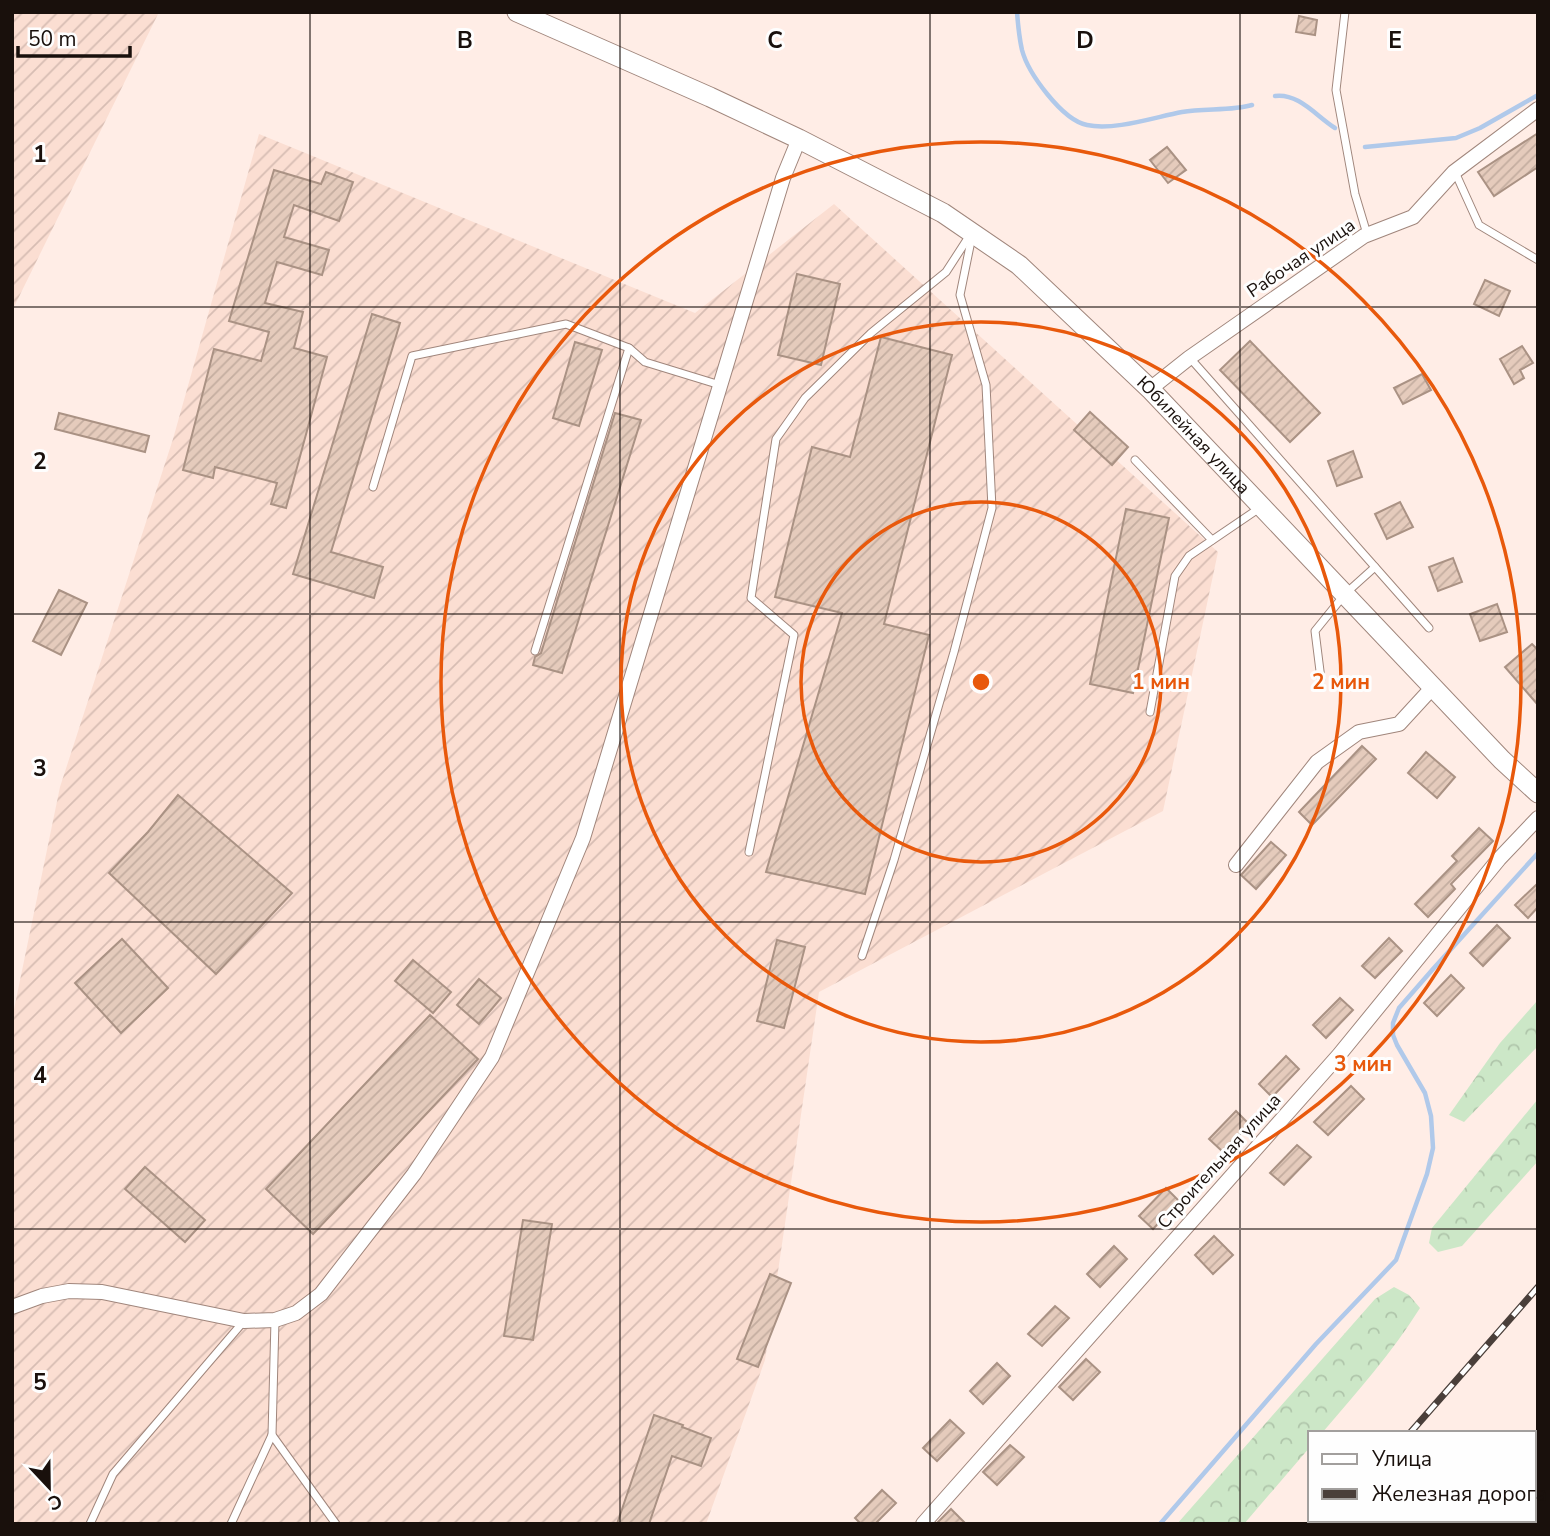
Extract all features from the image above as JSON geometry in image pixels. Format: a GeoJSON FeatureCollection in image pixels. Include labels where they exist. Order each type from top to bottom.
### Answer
{"type":"FeatureCollection","features":[{"type":"Feature","properties":{"kind":"main road","name":"Юбилейная улица"},"geometry":{"type":"LineString","coordinates":[[517,12],[799,139],[943,213],[1019,265],[1150,389],[1502,760],[1538,793]]}},
{"type":"Feature","properties":{"kind":"street","name":"Рабочая улица"},"geometry":{"type":"LineString","coordinates":[[1150,389],[1311,271],[1367,235],[1413,217],[1454,172],[1538,108]]}},
{"type":"Feature","properties":{"kind":"street"},"geometry":{"type":"LineString","coordinates":[[12,1307],[56,1293],[103,1292],[244,1321],[275,1320],[296,1313],[321,1294],[414,1174],[492,1057],[583,838],[783,178],[799,139]]}},
{"type":"Feature","properties":{"kind":"street"},"geometry":{"type":"LineString","coordinates":[[1236,865],[1317,762],[1359,732],[1399,724],[1433,687]]}},
{"type":"Feature","properties":{"kind":"street","name":"Строительная улица"},"geometry":{"type":"LineString","coordinates":[[923,1524],[1339,1055],[1499,859],[1538,818]]}},
{"type":"Feature","properties":{"kind":"lane"},"geometry":{"type":"LineString","coordinates":[[1345,12],[1336,90],[1355,194],[1367,235]]}},
{"type":"Feature","properties":{"kind":"lane"},"geometry":{"type":"LineString","coordinates":[[1454,172],[1479,225],[1538,260]]}},
{"type":"Feature","properties":{"kind":"lane"},"geometry":{"type":"LineString","coordinates":[[749,852],[794,635],[751,598],[776,439],[805,398],[871,333],[946,272],[973,232]]}},
{"type":"Feature","properties":{"kind":"lane"},"geometry":{"type":"LineString","coordinates":[[862,956],[898,847],[992,508],[986,385],[960,295],[973,232]]}},
{"type":"Feature","properties":{"kind":"lane"},"geometry":{"type":"LineString","coordinates":[[373,487],[412,356],[566,324],[629,348],[645,362],[721,385]]}},
{"type":"Feature","properties":{"kind":"lane"},"geometry":{"type":"LineString","coordinates":[[535,651],[629,348]]}},
{"type":"Feature","properties":{"kind":"lane"},"geometry":{"type":"LineString","coordinates":[[1189,358],[1429,628]]}},
{"type":"Feature","properties":{"kind":"lane"},"geometry":{"type":"LineString","coordinates":[[1135,460],[1212,540]]}},
{"type":"Feature","properties":{"kind":"lane"},"geometry":{"type":"LineString","coordinates":[[1150,712],[1175,576],[1189,556],[1261,506]]}},
{"type":"Feature","properties":{"kind":"lane"},"geometry":{"type":"LineString","coordinates":[[1321,679],[1315,631],[1345,594],[1376,567]]}},
{"type":"Feature","properties":{"kind":"lane"},"geometry":{"type":"LineString","coordinates":[[232,1524],[272,1435],[275,1320]]}},
{"type":"Feature","properties":{"kind":"lane"},"geometry":{"type":"LineString","coordinates":[[90,1524],[113,1474],[244,1321]]}},
{"type":"Feature","properties":{"kind":"lane"},"geometry":{"type":"LineString","coordinates":[[272,1435],[336,1524]]}},
{"type":"Feature","properties":{"kind":"shaded area"},"geometry":{"type":"Polygon","coordinates":[[[12,12],[159,12],[12,311],[12,12]]]}},
{"type":"Feature","properties":{"kind":"shaded area"},"geometry":{"type":"Polygon","coordinates":[[[259,134],[695,313],[834,204],[1218,552],[1163,811],[819,992],[765,1360],[706,1524],[12,1524],[12,1019],[60,787],[173,439],[259,134]]]}},
{"type":"Feature","properties":{"kind":"green space"},"geometry":{"type":"Polygon","coordinates":[[[1538,1000],[1538,1046],[1464,1122],[1449,1115],[1500,1043],[1538,1000]]]}},
{"type":"Feature","properties":{"kind":"green space"},"geometry":{"type":"Polygon","coordinates":[[[1538,1099],[1538,1161],[1462,1246],[1438,1252],[1429,1243],[1432,1228],[1538,1099]]]}},
{"type":"Feature","properties":{"kind":"green space"},"geometry":{"type":"Polygon","coordinates":[[[1394,1287],[1409,1295],[1420,1308],[1386,1357],[1324,1431],[1308,1431],[1308,1449],[1244,1524],[1177,1524],[1375,1299],[1394,1287]]]}},
{"type":"Feature","properties":{"kind":"building"},"geometry":{"type":"Polygon","coordinates":[[[1299,16],[1317,20],[1315,35],[1296,32],[1299,16]]]}},
{"type":"Feature","properties":{"kind":"building"},"geometry":{"type":"Polygon","coordinates":[[[1538,133],[1538,167],[1494,196],[1478,172],[1538,133]]]}},
{"type":"Feature","properties":{"kind":"building"},"geometry":{"type":"Polygon","coordinates":[[[1167,147],[1186,170],[1168,183],[1150,160],[1167,147]]]}},
{"type":"Feature","properties":{"kind":"building"},"geometry":{"type":"Polygon","coordinates":[[[274,170],[321,184],[326,172],[353,182],[339,221],[294,205],[284,237],[329,250],[322,275],[277,262],[265,303],[303,312],[294,348],[327,357],[286,508],[271,504],[277,483],[215,467],[213,478],[183,470],[214,349],[261,361],[269,332],[229,321],[274,170]]]}},
{"type":"Feature","properties":{"kind":"building"},"geometry":{"type":"Polygon","coordinates":[[[797,274],[840,284],[821,365],[778,355],[797,274]]]}},
{"type":"Feature","properties":{"kind":"building"},"geometry":{"type":"Polygon","coordinates":[[[1485,280],[1510,291],[1499,316],[1474,304],[1485,280]]]}},
{"type":"Feature","properties":{"kind":"building"},"geometry":{"type":"Polygon","coordinates":[[[372,314],[400,323],[331,552],[383,567],[374,598],[293,574],[372,314]]]}},
{"type":"Feature","properties":{"kind":"building"},"geometry":{"type":"Polygon","coordinates":[[[881,337],[952,355],[884,624],[929,635],[865,894],[766,872],[842,613],[775,597],[812,447],[850,457],[881,337]]]}},
{"type":"Feature","properties":{"kind":"building"},"geometry":{"type":"Polygon","coordinates":[[[1250,341],[1320,413],[1290,442],[1220,370],[1250,341]]]}},
{"type":"Feature","properties":{"kind":"building"},"geometry":{"type":"Polygon","coordinates":[[[575,342],[602,350],[579,426],[553,418],[575,342]]]}},
{"type":"Feature","properties":{"kind":"building"},"geometry":{"type":"Polygon","coordinates":[[[1522,346],[1533,363],[1520,370],[1524,378],[1514,384],[1500,359],[1522,346]]]}},
{"type":"Feature","properties":{"kind":"building"},"geometry":{"type":"Polygon","coordinates":[[[1422,374],[1431,390],[1403,404],[1394,388],[1422,374]]]}},
{"type":"Feature","properties":{"kind":"building"},"geometry":{"type":"Polygon","coordinates":[[[1090,412],[1128,447],[1112,465],[1074,430],[1090,412]]]}},
{"type":"Feature","properties":{"kind":"building"},"geometry":{"type":"Polygon","coordinates":[[[59,413],[149,436],[145,452],[55,429],[59,413]]]}},
{"type":"Feature","properties":{"kind":"building"},"geometry":{"type":"Polygon","coordinates":[[[615,413],[641,420],[562,673],[533,665],[535,657],[541,653],[615,413]]]}},
{"type":"Feature","properties":{"kind":"building"},"geometry":{"type":"Polygon","coordinates":[[[1353,451],[1362,477],[1337,486],[1328,461],[1353,451]]]}},
{"type":"Feature","properties":{"kind":"building"},"geometry":{"type":"Polygon","coordinates":[[[1400,502],[1413,527],[1387,539],[1375,514],[1400,502]]]}},
{"type":"Feature","properties":{"kind":"building"},"geometry":{"type":"Polygon","coordinates":[[[1126,509],[1169,518],[1133,693],[1090,684],[1126,509]]]}},
{"type":"Feature","properties":{"kind":"building"},"geometry":{"type":"Polygon","coordinates":[[[1453,558],[1462,582],[1438,591],[1429,567],[1453,558]]]}},
{"type":"Feature","properties":{"kind":"building"},"geometry":{"type":"Polygon","coordinates":[[[59,590],[87,603],[61,655],[33,641],[59,590]]]}},
{"type":"Feature","properties":{"kind":"building"},"geometry":{"type":"Polygon","coordinates":[[[1497,604],[1507,632],[1480,641],[1470,614],[1497,604]]]}},
{"type":"Feature","properties":{"kind":"building"},"geometry":{"type":"Polygon","coordinates":[[[1532,644],[1538,650],[1538,705],[1505,667],[1532,644]]]}},
{"type":"Feature","properties":{"kind":"building"},"geometry":{"type":"Polygon","coordinates":[[[1362,746],[1376,759],[1312,825],[1299,812],[1362,746]]]}},
{"type":"Feature","properties":{"kind":"building"},"geometry":{"type":"Polygon","coordinates":[[[1426,752],[1455,777],[1437,798],[1408,773],[1426,752]]]}},
{"type":"Feature","properties":{"kind":"building"},"geometry":{"type":"Polygon","coordinates":[[[178,795],[292,893],[216,974],[109,873],[178,795]]]}},
{"type":"Feature","properties":{"kind":"building"},"geometry":{"type":"Polygon","coordinates":[[[1479,828],[1493,841],[1451,884],[1455,889],[1428,917],[1415,904],[1457,861],[1452,856],[1479,828]]]}},
{"type":"Feature","properties":{"kind":"building"},"geometry":{"type":"Polygon","coordinates":[[[1271,842],[1286,855],[1256,889],[1241,875],[1271,842]]]}},
{"type":"Feature","properties":{"kind":"building"},"geometry":{"type":"Polygon","coordinates":[[[1538,883],[1538,907],[1528,918],[1515,905],[1538,883]]]}},
{"type":"Feature","properties":{"kind":"building"},"geometry":{"type":"Polygon","coordinates":[[[1497,925],[1510,938],[1483,966],[1470,953],[1497,925]]]}},
{"type":"Feature","properties":{"kind":"building"},"geometry":{"type":"Polygon","coordinates":[[[1389,938],[1402,951],[1375,978],[1362,966],[1389,938]]]}},
{"type":"Feature","properties":{"kind":"building"},"geometry":{"type":"Polygon","coordinates":[[[122,939],[168,988],[121,1033],[75,983],[122,939]]]}},
{"type":"Feature","properties":{"kind":"building"},"geometry":{"type":"Polygon","coordinates":[[[777,940],[805,947],[784,1028],[757,1021],[777,940]]]}},
{"type":"Feature","properties":{"kind":"building"},"geometry":{"type":"Polygon","coordinates":[[[413,960],[451,992],[433,1013],[395,981],[413,960]]]}},
{"type":"Feature","properties":{"kind":"building"},"geometry":{"type":"Polygon","coordinates":[[[1451,975],[1464,988],[1437,1016],[1424,1003],[1451,975]]]}},
{"type":"Feature","properties":{"kind":"building"},"geometry":{"type":"Polygon","coordinates":[[[479,979],[501,998],[479,1024],[457,1005],[479,979]]]}},
{"type":"Feature","properties":{"kind":"building"},"geometry":{"type":"Polygon","coordinates":[[[1340,998],[1353,1010],[1326,1038],[1313,1025],[1340,998]]]}},
{"type":"Feature","properties":{"kind":"building"},"geometry":{"type":"Polygon","coordinates":[[[430,1015],[478,1059],[313,1234],[266,1189],[430,1015]]]}},
{"type":"Feature","properties":{"kind":"building"},"geometry":{"type":"Polygon","coordinates":[[[1286,1056],[1299,1069],[1272,1097],[1259,1084],[1286,1056]]]}},
{"type":"Feature","properties":{"kind":"building"},"geometry":{"type":"Polygon","coordinates":[[[1351,1086],[1364,1099],[1328,1135],[1314,1122],[1351,1086]]]}},
{"type":"Feature","properties":{"kind":"building"},"geometry":{"type":"Polygon","coordinates":[[[1236,1111],[1249,1124],[1222,1151],[1209,1139],[1236,1111]]]}},
{"type":"Feature","properties":{"kind":"building"},"geometry":{"type":"Polygon","coordinates":[[[1297,1145],[1311,1157],[1284,1185],[1270,1173],[1297,1145]]]}},
{"type":"Feature","properties":{"kind":"building"},"geometry":{"type":"Polygon","coordinates":[[[145,1167],[205,1220],[185,1242],[125,1189],[145,1167]]]}},
{"type":"Feature","properties":{"kind":"building"},"geometry":{"type":"Polygon","coordinates":[[[1166,1188],[1179,1201],[1153,1229],[1139,1216],[1166,1188]]]}},
{"type":"Feature","properties":{"kind":"building"},"geometry":{"type":"Polygon","coordinates":[[[523,1220],[552,1224],[533,1340],[504,1336],[523,1220]]]}},
{"type":"Feature","properties":{"kind":"building"},"geometry":{"type":"Polygon","coordinates":[[[1214,1236],[1233,1255],[1213,1274],[1195,1255],[1214,1236]]]}},
{"type":"Feature","properties":{"kind":"building"},"geometry":{"type":"Polygon","coordinates":[[[1114,1246],[1127,1259],[1100,1287],[1087,1274],[1114,1246]]]}},
{"type":"Feature","properties":{"kind":"building"},"geometry":{"type":"Polygon","coordinates":[[[770,1274],[791,1283],[758,1367],[737,1359],[770,1274]]]}},
{"type":"Feature","properties":{"kind":"building"},"geometry":{"type":"Polygon","coordinates":[[[1055,1306],[1069,1318],[1042,1346],[1028,1334],[1055,1306]]]}},
{"type":"Feature","properties":{"kind":"building"},"geometry":{"type":"Polygon","coordinates":[[[1086,1359],[1100,1372],[1073,1400],[1059,1387],[1086,1359]]]}},
{"type":"Feature","properties":{"kind":"building"},"geometry":{"type":"Polygon","coordinates":[[[997,1363],[1010,1376],[983,1404],[970,1391],[997,1363]]]}},
{"type":"Feature","properties":{"kind":"building"},"geometry":{"type":"Polygon","coordinates":[[[654,1415],[711,1438],[701,1466],[672,1456],[649,1524],[617,1524],[654,1415]]]}},
{"type":"Feature","properties":{"kind":"building"},"geometry":{"type":"Polygon","coordinates":[[[950,1420],[964,1433],[937,1461],[923,1448],[950,1420]]]}},
{"type":"Feature","properties":{"kind":"building"},"geometry":{"type":"Polygon","coordinates":[[[1010,1445],[1024,1457],[997,1485],[983,1472],[1010,1445]]]}},
{"type":"Feature","properties":{"kind":"building"},"geometry":{"type":"Polygon","coordinates":[[[882,1490],[896,1503],[875,1524],[861,1524],[855,1518],[882,1490]]]}},
{"type":"Feature","properties":{"kind":"building"},"geometry":{"type":"Polygon","coordinates":[[[951,1509],[966,1524],[936,1524],[951,1509]]]}},
{"type":"Feature","properties":{"kind":"waterway"},"geometry":{"type":"LineString","coordinates":[[1017,12],[1022,50],[1031,71],[1057,105],[1077,121],[1087,125],[1134,123],[1182,112],[1252,105]]}},
{"type":"Feature","properties":{"kind":"waterway"},"geometry":{"type":"LineString","coordinates":[[1365,147],[1456,138],[1480,128],[1538,95]]}},
{"type":"Feature","properties":{"kind":"waterway"},"geometry":{"type":"LineString","coordinates":[[1275,96],[1284,96],[1300,102],[1335,128]]}},
{"type":"Feature","properties":{"kind":"waterway"},"geometry":{"type":"LineString","coordinates":[[1160,1524],[1316,1344],[1396,1260],[1427,1174],[1433,1148],[1431,1116],[1425,1093],[1397,1045],[1393,1035],[1393,1023],[1399,1008],[1538,853]]}},
{"type":"Feature","properties":{"kind":"railway"},"geometry":{"type":"LineString","coordinates":[[1412,1431],[1538,1287]]}}]}
